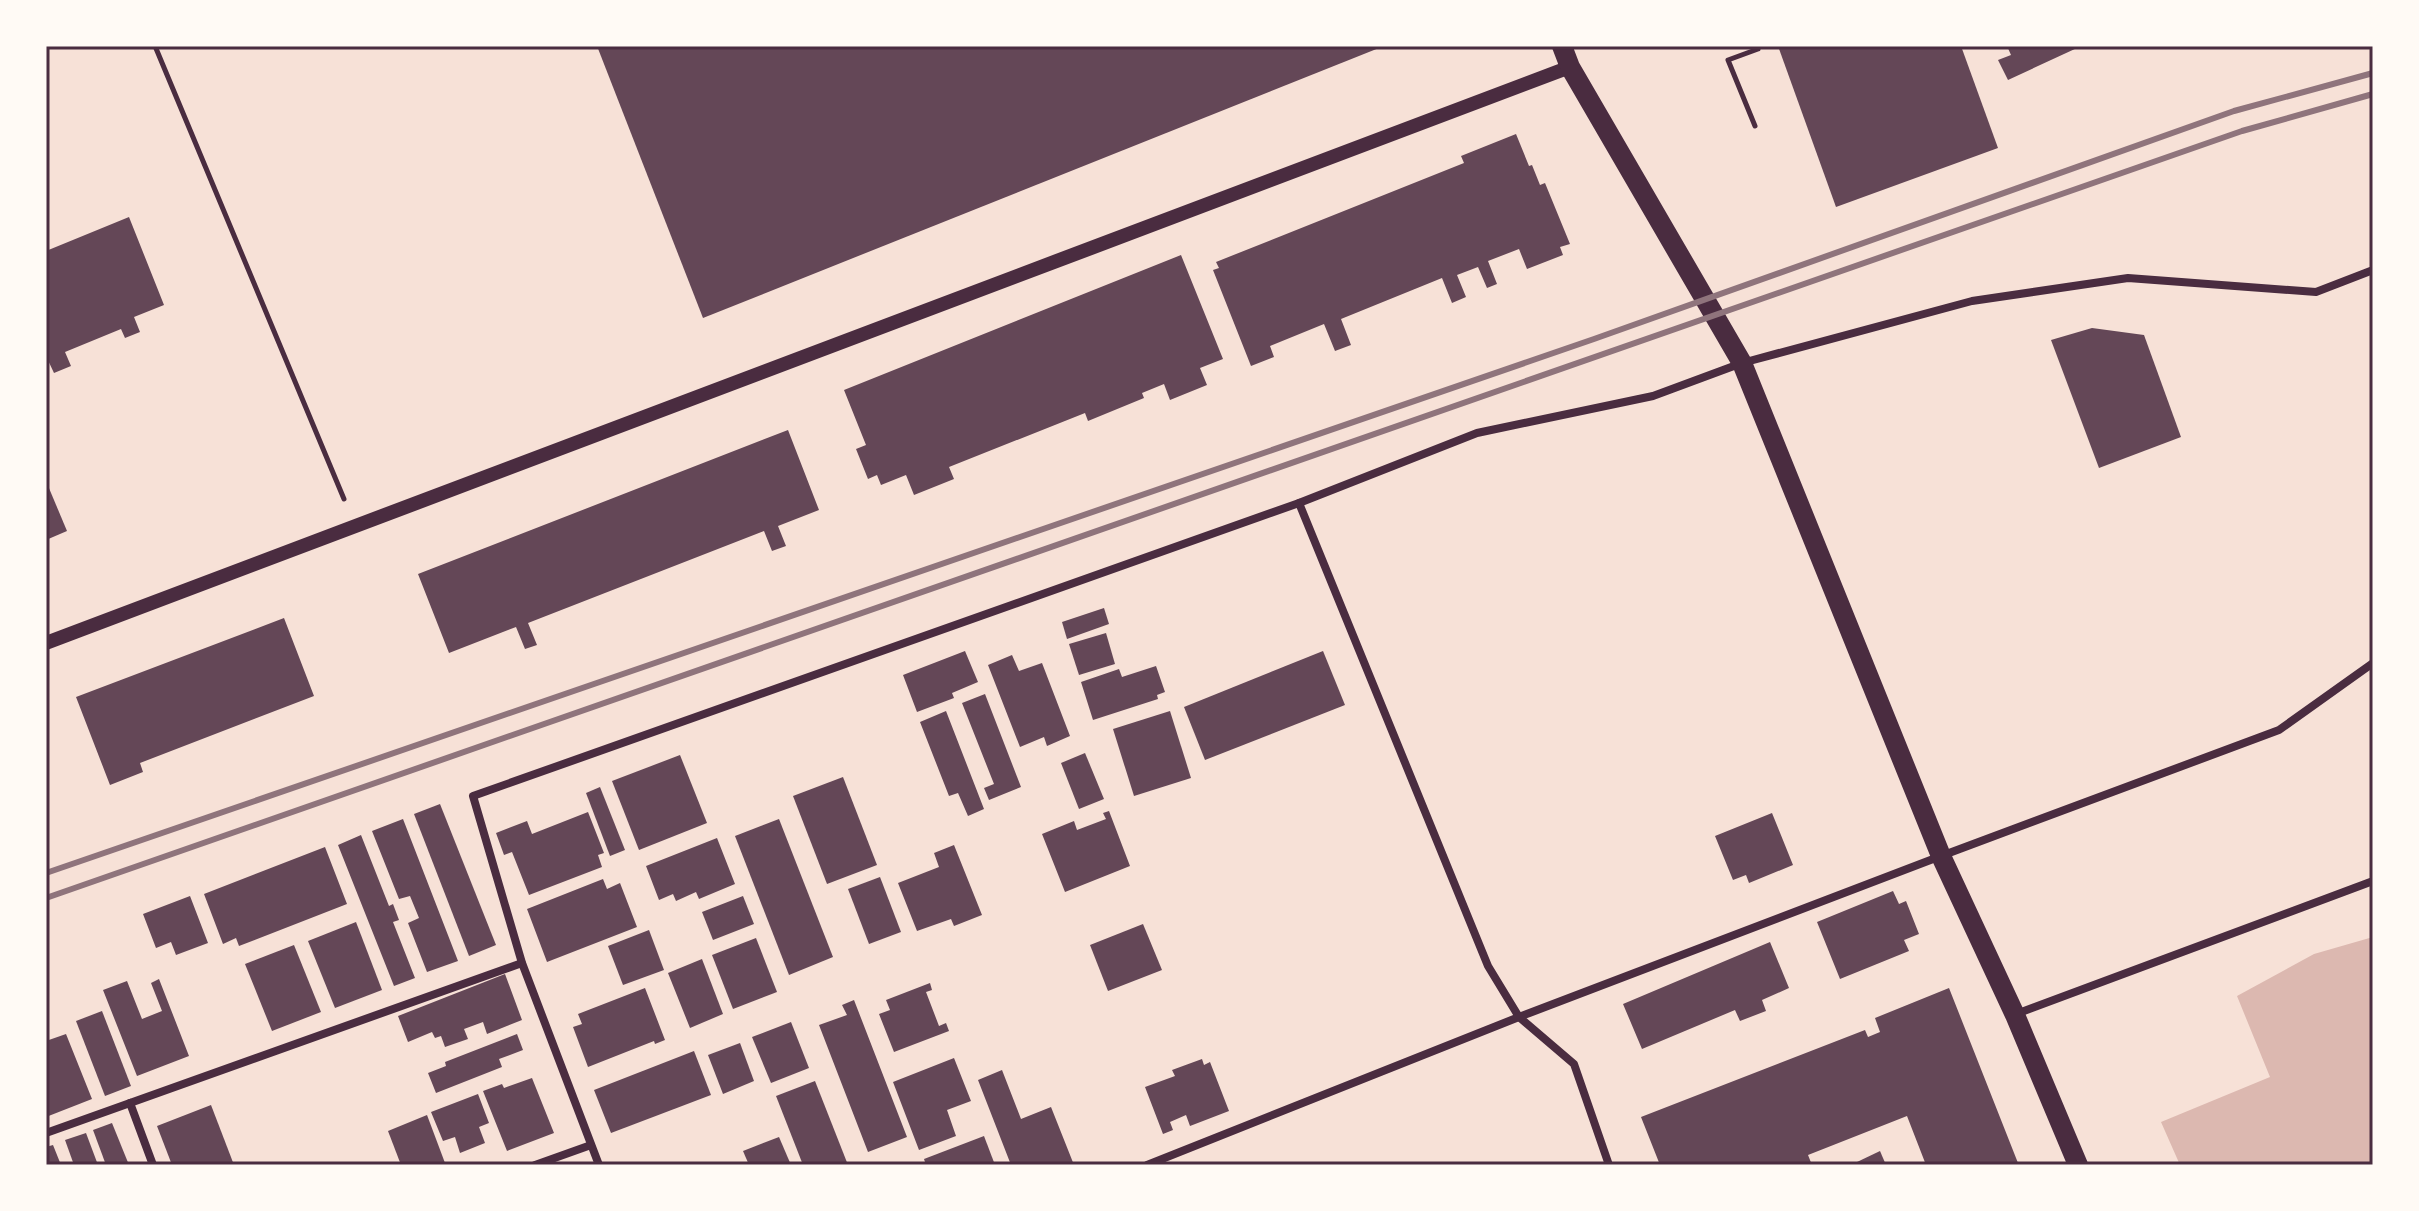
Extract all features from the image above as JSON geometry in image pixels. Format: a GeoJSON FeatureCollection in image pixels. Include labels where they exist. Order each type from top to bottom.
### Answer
{"type":"FeatureCollection","features":[{"type":"Feature","properties":{"kind":"main road"},"geometry":{"type":"LineString","coordinates":[[1562,46],[1570,67],[1742,363],[1941,856],[2015,1015],[2078,1165]]}},
{"type":"Feature","properties":{"kind":"street"},"geometry":{"type":"LineString","coordinates":[[46,643],[1570,67]]}},
{"type":"Feature","properties":{"kind":"street"},"geometry":{"type":"LineString","coordinates":[[599,1165],[522,963],[473,796],[1299,503],[1477,433],[1653,396],[1742,363],[1972,301],[2128,278],[2316,292],[2373,270]]}},
{"type":"Feature","properties":{"kind":"street"},"geometry":{"type":"LineString","coordinates":[[1299,503],[1488,966],[1519,1017],[1574,1064],[1609,1165]]}},
{"type":"Feature","properties":{"kind":"street"},"geometry":{"type":"LineString","coordinates":[[1147,1165],[1519,1017],[2279,730],[2373,663]]}},
{"type":"Feature","properties":{"kind":"street"},"geometry":{"type":"LineString","coordinates":[[2015,1015],[2373,881]]}},
{"type":"Feature","properties":{"kind":"street"},"geometry":{"type":"LineString","coordinates":[[46,1133],[522,963]]}},
{"type":"Feature","properties":{"kind":"street"},"geometry":{"type":"LineString","coordinates":[[130,1103],[153,1165]]}},
{"type":"Feature","properties":{"kind":"street"},"geometry":{"type":"LineString","coordinates":[[535,1165],[591,1145]]}},
{"type":"Feature","properties":{"kind":"path"},"geometry":{"type":"LineString","coordinates":[[155,46],[356,526]]}},
{"type":"Feature","properties":{"kind":"path"},"geometry":{"type":"LineString","coordinates":[[1755,126],[1728,60],[1758,49]]}},
{"type":"Feature","properties":{"kind":"shaded area"},"geometry":{"type":"Polygon","coordinates":[[[2373,937],[2373,1165],[2180,1165],[2161,1122],[2270,1077],[2237,996],[2314,954],[2373,937]]]}},
{"type":"Feature","properties":{"kind":"building"},"geometry":{"type":"Polygon","coordinates":[[[597,46],[1384,46],[703,318],[597,46]]]}},
{"type":"Feature","properties":{"kind":"building"},"geometry":{"type":"Polygon","coordinates":[[[1778,46],[1961,46],[1998,148],[1836,207],[1778,46]]]}},
{"type":"Feature","properties":{"kind":"building"},"geometry":{"type":"Polygon","coordinates":[[[2007,46],[2077,48],[2008,80],[1998,60],[2011,55],[2007,46]]]}},
{"type":"Feature","properties":{"kind":"building"},"geometry":{"type":"Polygon","coordinates":[[[1516,134],[1540,185],[1545,183],[1570,244],[1560,247],[1563,255],[1527,269],[1519,249],[1488,261],[1497,284],[1487,288],[1478,267],[1457,275],[1466,297],[1452,303],[1442,278],[1341,319],[1351,345],[1335,351],[1324,324],[1270,346],[1274,357],[1251,366],[1213,270],[1219,268],[1216,262],[1464,163],[1461,156],[1516,134]]]}},
{"type":"Feature","properties":{"kind":"building"},"geometry":{"type":"Polygon","coordinates":[[[129,217],[164,305],[134,317],[140,332],[125,338],[121,329],[65,352],[71,366],[54,373],[46,356],[46,251],[129,217]]]}},
{"type":"Feature","properties":{"kind":"building"},"geometry":{"type":"Polygon","coordinates":[[[1181,255],[1223,359],[1200,368],[1207,385],[1170,400],[1164,384],[1142,393],[1144,398],[1088,421],[1085,413],[949,467],[954,479],[914,495],[906,475],[881,485],[877,475],[868,479],[856,449],[866,445],[844,390],[1181,255]]]}},
{"type":"Feature","properties":{"kind":"building"},"geometry":{"type":"Polygon","coordinates":[[[2092,328],[2144,335],[2181,437],[2099,468],[2051,340],[2092,328]]]}},
{"type":"Feature","properties":{"kind":"building"},"geometry":{"type":"Polygon","coordinates":[[[788,430],[819,510],[778,526],[786,546],[772,551],[764,531],[528,623],[537,645],[525,649],[516,627],[449,653],[418,574],[788,430]]]}},
{"type":"Feature","properties":{"kind":"building"},"geometry":{"type":"Polygon","coordinates":[[[46,481],[67,531],[46,540],[46,481]]]}},
{"type":"Feature","properties":{"kind":"building"},"geometry":{"type":"Polygon","coordinates":[[[1104,608],[1109,624],[1067,639],[1062,622],[1104,608]]]}},
{"type":"Feature","properties":{"kind":"building"},"geometry":{"type":"Polygon","coordinates":[[[284,618],[314,696],[140,763],[143,772],[110,785],[76,697],[284,618]]]}},
{"type":"Feature","properties":{"kind":"building"},"geometry":{"type":"Polygon","coordinates":[[[1106,633],[1115,664],[1079,675],[1069,644],[1106,633]]]}},
{"type":"Feature","properties":{"kind":"building"},"geometry":{"type":"Polygon","coordinates":[[[965,651],[978,682],[952,693],[954,698],[917,712],[903,675],[965,651]]]}},
{"type":"Feature","properties":{"kind":"building"},"geometry":{"type":"Polygon","coordinates":[[[1323,651],[1345,705],[1205,760],[1184,707],[1323,651]]]}},
{"type":"Feature","properties":{"kind":"building"},"geometry":{"type":"Polygon","coordinates":[[[1012,655],[1019,671],[1042,663],[1070,736],[1047,746],[1044,737],[1020,747],[988,665],[1012,655]]]}},
{"type":"Feature","properties":{"kind":"building"},"geometry":{"type":"Polygon","coordinates":[[[1156,666],[1165,692],[1157,695],[1158,699],[1093,720],[1081,682],[1119,669],[1122,677],[1156,666]]]}},
{"type":"Feature","properties":{"kind":"building"},"geometry":{"type":"Polygon","coordinates":[[[985,694],[1021,787],[989,800],[984,788],[994,784],[962,703],[985,694]]]}},
{"type":"Feature","properties":{"kind":"building"},"geometry":{"type":"Polygon","coordinates":[[[946,711],[984,809],[968,816],[958,793],[949,796],[920,722],[946,711]]]}},
{"type":"Feature","properties":{"kind":"building"},"geometry":{"type":"Polygon","coordinates":[[[1170,711],[1191,778],[1134,796],[1113,729],[1170,711]]]}},
{"type":"Feature","properties":{"kind":"building"},"geometry":{"type":"Polygon","coordinates":[[[1085,753],[1104,799],[1079,809],[1061,763],[1085,753]]]}},
{"type":"Feature","properties":{"kind":"building"},"geometry":{"type":"Polygon","coordinates":[[[680,755],[707,823],[639,850],[612,781],[680,755]]]}},
{"type":"Feature","properties":{"kind":"building"},"geometry":{"type":"Polygon","coordinates":[[[843,777],[877,865],[827,884],[793,796],[843,777]]]}},
{"type":"Feature","properties":{"kind":"building"},"geometry":{"type":"Polygon","coordinates":[[[600,787],[625,850],[610,856],[586,793],[600,787]]]}},
{"type":"Feature","properties":{"kind":"building"},"geometry":{"type":"Polygon","coordinates":[[[440,804],[496,945],[469,956],[414,814],[440,804]]]}},
{"type":"Feature","properties":{"kind":"building"},"geometry":{"type":"Polygon","coordinates":[[[1109,811],[1130,866],[1065,892],[1042,834],[1074,821],[1077,830],[1106,819],[1103,813],[1109,811]]]}},
{"type":"Feature","properties":{"kind":"building"},"geometry":{"type":"Polygon","coordinates":[[[588,812],[604,853],[598,855],[602,867],[529,895],[512,852],[504,855],[496,833],[527,821],[532,834],[588,812]]]}},
{"type":"Feature","properties":{"kind":"building"},"geometry":{"type":"Polygon","coordinates":[[[1772,813],[1793,865],[1749,883],[1746,875],[1733,880],[1715,836],[1772,813]]]}},
{"type":"Feature","properties":{"kind":"building"},"geometry":{"type":"Polygon","coordinates":[[[403,819],[458,961],[427,972],[408,923],[419,918],[410,896],[399,899],[372,831],[403,819]]]}},
{"type":"Feature","properties":{"kind":"building"},"geometry":{"type":"Polygon","coordinates":[[[779,819],[833,957],[789,975],[735,836],[779,819]]]}},
{"type":"Feature","properties":{"kind":"building"},"geometry":{"type":"Polygon","coordinates":[[[361,835],[389,906],[393,904],[399,920],[393,922],[415,978],[394,986],[338,845],[361,835]]]}},
{"type":"Feature","properties":{"kind":"building"},"geometry":{"type":"Polygon","coordinates":[[[717,838],[735,884],[699,899],[696,892],[676,901],[673,894],[659,900],[646,866],[717,838]]]}},
{"type":"Feature","properties":{"kind":"building"},"geometry":{"type":"Polygon","coordinates":[[[954,845],[982,915],[954,926],[951,919],[917,931],[898,883],[939,867],[934,853],[954,845]]]}},
{"type":"Feature","properties":{"kind":"building"},"geometry":{"type":"Polygon","coordinates":[[[325,847],[347,904],[239,946],[236,938],[223,944],[204,894],[325,847]]]}},
{"type":"Feature","properties":{"kind":"building"},"geometry":{"type":"Polygon","coordinates":[[[880,877],[901,932],[869,944],[848,889],[880,877]]]}},
{"type":"Feature","properties":{"kind":"building"},"geometry":{"type":"Polygon","coordinates":[[[603,879],[607,889],[620,883],[637,927],[547,962],[527,909],[603,879]]]}},
{"type":"Feature","properties":{"kind":"building"},"geometry":{"type":"Polygon","coordinates":[[[1893,891],[1899,904],[1906,901],[1919,934],[1904,940],[1909,951],[1840,979],[1817,922],[1893,891]]]}},
{"type":"Feature","properties":{"kind":"building"},"geometry":{"type":"Polygon","coordinates":[[[190,896],[208,943],[176,955],[171,942],[156,948],[143,914],[190,896]]]}},
{"type":"Feature","properties":{"kind":"building"},"geometry":{"type":"Polygon","coordinates":[[[743,896],[754,924],[713,940],[702,912],[743,896]]]}},
{"type":"Feature","properties":{"kind":"building"},"geometry":{"type":"Polygon","coordinates":[[[356,922],[382,990],[335,1008],[308,941],[356,922]]]}},
{"type":"Feature","properties":{"kind":"building"},"geometry":{"type":"Polygon","coordinates":[[[1143,924],[1162,970],[1108,991],[1090,945],[1143,924]]]}},
{"type":"Feature","properties":{"kind":"building"},"geometry":{"type":"Polygon","coordinates":[[[649,930],[664,970],[623,985],[608,946],[649,930]]]}},
{"type":"Feature","properties":{"kind":"building"},"geometry":{"type":"Polygon","coordinates":[[[756,938],[777,992],[733,1009],[712,955],[756,938]]]}},
{"type":"Feature","properties":{"kind":"building"},"geometry":{"type":"Polygon","coordinates":[[[1770,942],[1789,988],[1762,1000],[1766,1011],[1740,1021],[1735,1010],[1642,1049],[1623,1004],[1770,942]]]}},
{"type":"Feature","properties":{"kind":"building"},"geometry":{"type":"Polygon","coordinates":[[[294,945],[321,1012],[272,1031],[245,964],[294,945]]]}},
{"type":"Feature","properties":{"kind":"building"},"geometry":{"type":"Polygon","coordinates":[[[702,959],[723,1014],[690,1028],[668,973],[702,959]]]}},
{"type":"Feature","properties":{"kind":"building"},"geometry":{"type":"Polygon","coordinates":[[[505,974],[522,1020],[487,1034],[483,1022],[464,1029],[468,1039],[445,1047],[441,1036],[435,1038],[432,1032],[408,1042],[398,1016],[505,974]]]}},
{"type":"Feature","properties":{"kind":"building"},"geometry":{"type":"Polygon","coordinates":[[[159,979],[189,1056],[137,1076],[103,990],[127,981],[142,1019],[162,1011],[151,983],[159,979]]]}},
{"type":"Feature","properties":{"kind":"building"},"geometry":{"type":"Polygon","coordinates":[[[930,983],[932,990],[926,992],[939,1026],[946,1023],[949,1031],[894,1052],[879,1014],[890,1010],[886,1000],[930,983]]]}},
{"type":"Feature","properties":{"kind":"building"},"geometry":{"type":"Polygon","coordinates":[[[645,988],[665,1040],[655,1044],[654,1041],[588,1067],[573,1027],[582,1024],[578,1014],[645,988]]]}},
{"type":"Feature","properties":{"kind":"building"},"geometry":{"type":"Polygon","coordinates":[[[1949,988],[2018,1163],[1926,1165],[1907,1116],[1808,1155],[1812,1165],[1660,1165],[1641,1117],[1865,1030],[1868,1037],[1880,1032],[1875,1018],[1949,988]]]}},
{"type":"Feature","properties":{"kind":"building"},"geometry":{"type":"Polygon","coordinates":[[[854,1000],[907,1137],[868,1152],[819,1025],[847,1015],[842,1005],[854,1000]]]}},
{"type":"Feature","properties":{"kind":"building"},"geometry":{"type":"Polygon","coordinates":[[[102,1011],[131,1086],[105,1096],[76,1021],[102,1011]]]}},
{"type":"Feature","properties":{"kind":"building"},"geometry":{"type":"Polygon","coordinates":[[[791,1022],[809,1068],[771,1083],[752,1037],[791,1022]]]}},
{"type":"Feature","properties":{"kind":"building"},"geometry":{"type":"Polygon","coordinates":[[[66,1034],[92,1099],[46,1117],[46,1041],[66,1034]]]}},
{"type":"Feature","properties":{"kind":"building"},"geometry":{"type":"Polygon","coordinates":[[[517,1034],[523,1050],[499,1059],[502,1067],[436,1093],[428,1073],[446,1066],[445,1062],[517,1034]]]}},
{"type":"Feature","properties":{"kind":"building"},"geometry":{"type":"Polygon","coordinates":[[[740,1043],[754,1081],[723,1094],[708,1055],[740,1043]]]}},
{"type":"Feature","properties":{"kind":"building"},"geometry":{"type":"Polygon","coordinates":[[[694,1051],[711,1095],[611,1133],[594,1090],[694,1051]]]}},
{"type":"Feature","properties":{"kind":"building"},"geometry":{"type":"Polygon","coordinates":[[[954,1058],[971,1101],[947,1110],[956,1136],[919,1150],[893,1082],[954,1058]]]}},
{"type":"Feature","properties":{"kind":"building"},"geometry":{"type":"Polygon","coordinates":[[[1202,1059],[1204,1065],[1210,1062],[1229,1111],[1190,1126],[1186,1115],[1170,1122],[1173,1130],[1163,1134],[1145,1087],[1175,1076],[1172,1070],[1202,1059]]]}},
{"type":"Feature","properties":{"kind":"building"},"geometry":{"type":"Polygon","coordinates":[[[1002,1070],[1021,1119],[1051,1107],[1074,1165],[1011,1165],[978,1080],[1002,1070]]]}},
{"type":"Feature","properties":{"kind":"building"},"geometry":{"type":"Polygon","coordinates":[[[532,1078],[554,1133],[507,1151],[483,1091],[502,1084],[504,1088],[532,1078]]]}},
{"type":"Feature","properties":{"kind":"building"},"geometry":{"type":"Polygon","coordinates":[[[815,1081],[848,1165],[803,1165],[776,1096],[815,1081]]]}},
{"type":"Feature","properties":{"kind":"building"},"geometry":{"type":"Polygon","coordinates":[[[478,1094],[489,1123],[479,1127],[485,1143],[460,1153],[455,1137],[443,1141],[431,1112],[478,1094]]]}},
{"type":"Feature","properties":{"kind":"building"},"geometry":{"type":"Polygon","coordinates":[[[211,1105],[234,1165],[172,1165],[157,1126],[211,1105]]]}},
{"type":"Feature","properties":{"kind":"building"},"geometry":{"type":"Polygon","coordinates":[[[427,1115],[445,1163],[401,1165],[388,1131],[427,1115]]]}},
{"type":"Feature","properties":{"kind":"building"},"geometry":{"type":"Polygon","coordinates":[[[112,1123],[129,1165],[106,1165],[93,1130],[112,1123]]]}},
{"type":"Feature","properties":{"kind":"building"},"geometry":{"type":"Polygon","coordinates":[[[86,1133],[98,1165],[74,1165],[65,1140],[86,1133]]]}},
{"type":"Feature","properties":{"kind":"building"},"geometry":{"type":"Polygon","coordinates":[[[984,1136],[995,1165],[926,1165],[924,1159],[984,1136]]]}},
{"type":"Feature","properties":{"kind":"building"},"geometry":{"type":"Polygon","coordinates":[[[779,1137],[791,1165],[749,1165],[743,1151],[779,1137]]]}},
{"type":"Feature","properties":{"kind":"building"},"geometry":{"type":"Polygon","coordinates":[[[53,1145],[61,1165],[46,1165],[46,1147],[53,1145]]]}},
{"type":"Feature","properties":{"kind":"building"},"geometry":{"type":"Polygon","coordinates":[[[1880,1151],[1886,1165],[1858,1165],[1857,1162],[1880,1151]]]}},
{"type":"Feature","properties":{"kind":"railway"},"geometry":{"type":"LineString","coordinates":[[46,873],[1594,339],[2234,111],[2373,73]]}},
{"type":"Feature","properties":{"kind":"railway"},"geometry":{"type":"LineString","coordinates":[[46,898],[2242,131],[2373,94]]}}]}
